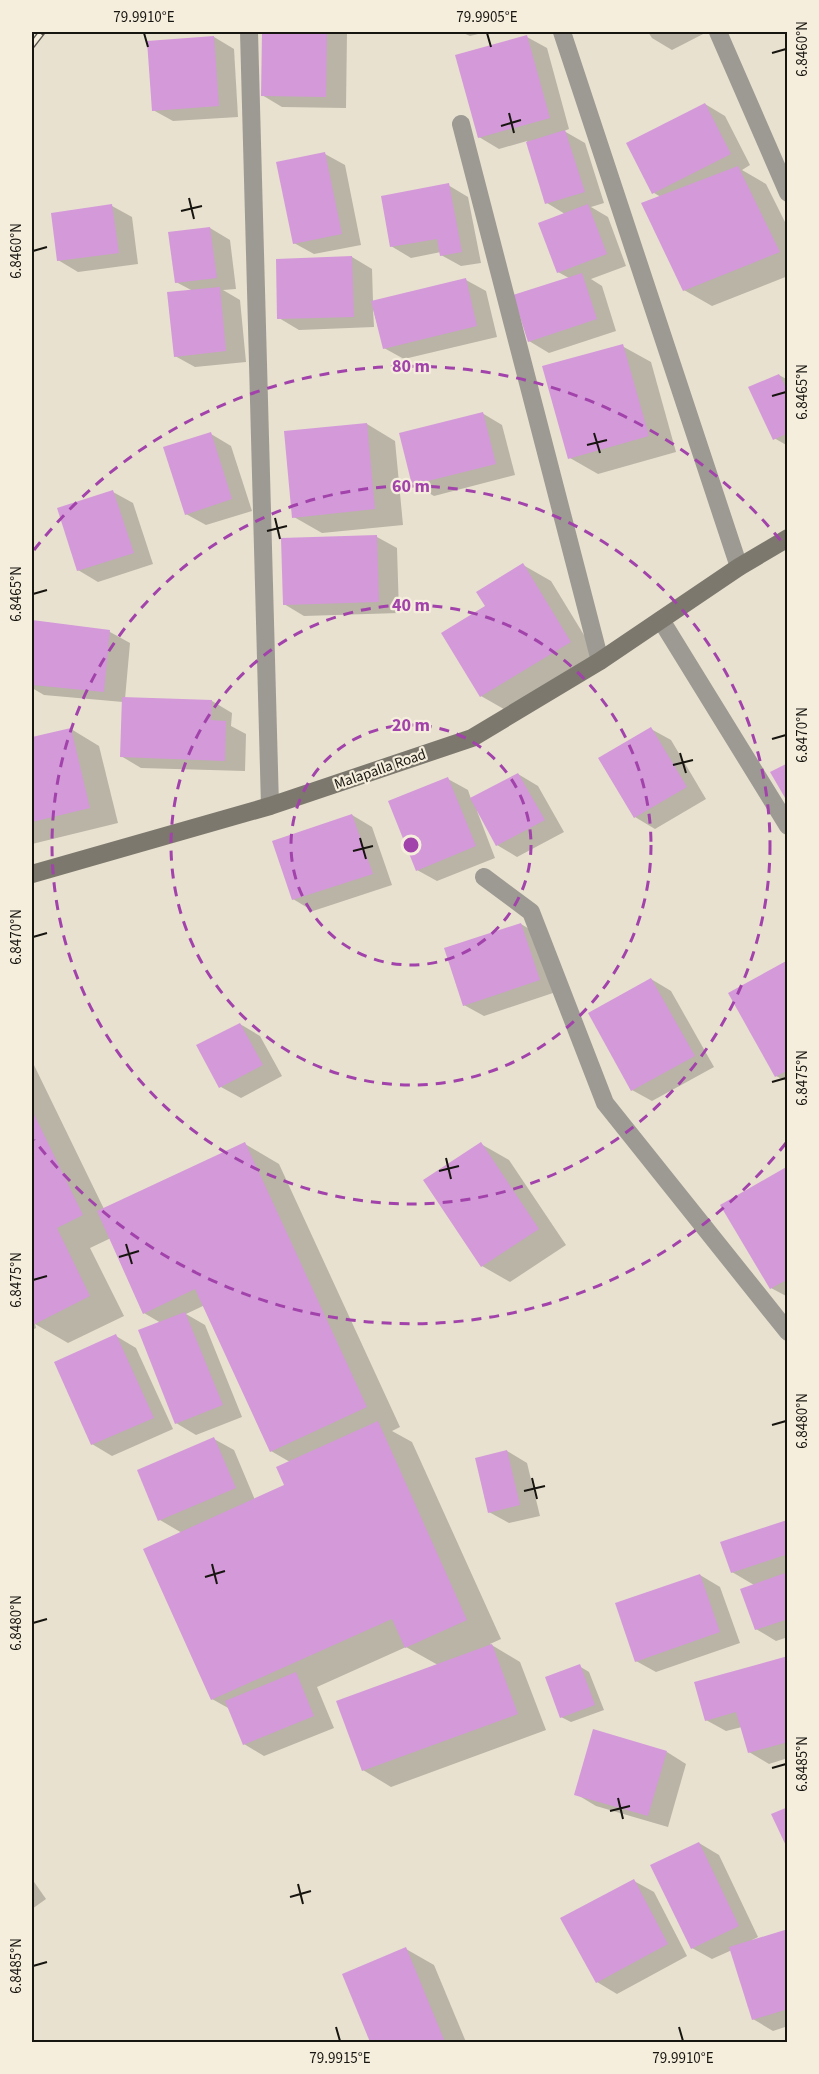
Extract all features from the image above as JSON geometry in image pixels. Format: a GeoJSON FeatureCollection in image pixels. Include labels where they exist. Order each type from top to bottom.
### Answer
{"type":"FeatureCollection","features":[{"type":"Feature","properties":{"kind":"street"},"geometry":{"type":"LineString","coordinates":[[249,32],[270,806]]}},
{"type":"Feature","properties":{"kind":"street"},"geometry":{"type":"LineString","coordinates":[[562,32],[739,567]]}},
{"type":"Feature","properties":{"kind":"street"},"geometry":{"type":"LineString","coordinates":[[718,32],[788,193]]}},
{"type":"Feature","properties":{"kind":"street"},"geometry":{"type":"LineString","coordinates":[[461,124],[600,662]]}},
{"type":"Feature","properties":{"kind":"street","name":"Malapalla Road"},"geometry":{"type":"LineString","coordinates":[[32,874],[270,806],[472,738],[600,662],[739,567],[788,538]]}},
{"type":"Feature","properties":{"kind":"street"},"geometry":{"type":"LineString","coordinates":[[661,620],[788,826]]}},
{"type":"Feature","properties":{"kind":"street"},"geometry":{"type":"LineString","coordinates":[[484,877],[531,912],[605,1103],[788,1332]]}},
{"type":"Feature","properties":{"kind":"building"},"geometry":{"type":"Polygon","coordinates":[[[262,32],[327,32],[326,97],[261,96],[262,32]]]}},
{"type":"Feature","properties":{"kind":"building"},"geometry":{"type":"Polygon","coordinates":[[[527,35],[550,118],[478,138],[455,55],[527,35]]]}},
{"type":"Feature","properties":{"kind":"building"},"geometry":{"type":"Polygon","coordinates":[[[214,36],[219,106],[152,111],[147,41],[214,36]]]}},
{"type":"Feature","properties":{"kind":"building"},"geometry":{"type":"Polygon","coordinates":[[[705,103],[731,154],[652,194],[626,143],[705,103]]]}},
{"type":"Feature","properties":{"kind":"building"},"geometry":{"type":"Polygon","coordinates":[[[565,130],[585,192],[545,204],[526,142],[565,130]]]}},
{"type":"Feature","properties":{"kind":"building"},"geometry":{"type":"Polygon","coordinates":[[[325,152],[342,234],[293,244],[276,162],[325,152]]]}},
{"type":"Feature","properties":{"kind":"building"},"geometry":{"type":"Polygon","coordinates":[[[738,166],[780,252],[683,291],[641,203],[738,166]]]}},
{"type":"Feature","properties":{"kind":"building"},"geometry":{"type":"Polygon","coordinates":[[[449,183],[462,252],[440,256],[437,239],[390,247],[381,196],[449,183]]]}},
{"type":"Feature","properties":{"kind":"building"},"geometry":{"type":"Polygon","coordinates":[[[112,204],[119,253],[57,261],[51,213],[112,204]]]}},
{"type":"Feature","properties":{"kind":"building"},"geometry":{"type":"Polygon","coordinates":[[[588,204],[607,254],[557,273],[538,223],[588,204]]]}},
{"type":"Feature","properties":{"kind":"building"},"geometry":{"type":"Polygon","coordinates":[[[210,227],[217,278],[175,283],[168,232],[210,227]]]}},
{"type":"Feature","properties":{"kind":"building"},"geometry":{"type":"Polygon","coordinates":[[[352,256],[354,317],[277,319],[276,259],[352,256]]]}},
{"type":"Feature","properties":{"kind":"building"},"geometry":{"type":"Polygon","coordinates":[[[582,273],[597,319],[528,342],[513,295],[582,273]]]}},
{"type":"Feature","properties":{"kind":"building"},"geometry":{"type":"Polygon","coordinates":[[[466,278],[477,326],[383,349],[371,301],[466,278]]]}},
{"type":"Feature","properties":{"kind":"building"},"geometry":{"type":"Polygon","coordinates":[[[220,287],[226,351],[174,357],[167,292],[220,287]]]}},
{"type":"Feature","properties":{"kind":"building"},"geometry":{"type":"Polygon","coordinates":[[[623,344],[649,436],[568,459],[542,366],[623,344]]]}},
{"type":"Feature","properties":{"kind":"building"},"geometry":{"type":"Polygon","coordinates":[[[779,374],[788,392],[788,433],[773,440],[748,387],[779,374]]]}},
{"type":"Feature","properties":{"kind":"building"},"geometry":{"type":"Polygon","coordinates":[[[483,412],[496,464],[412,485],[399,433],[483,412]]]}},
{"type":"Feature","properties":{"kind":"building"},"geometry":{"type":"Polygon","coordinates":[[[367,423],[375,509],[292,518],[284,431],[367,423]]]}},
{"type":"Feature","properties":{"kind":"building"},"geometry":{"type":"Polygon","coordinates":[[[211,432],[232,499],[185,515],[163,447],[211,432]]]}},
{"type":"Feature","properties":{"kind":"building"},"geometry":{"type":"Polygon","coordinates":[[[113,490],[134,553],[77,571],[57,508],[113,490]]]}},
{"type":"Feature","properties":{"kind":"building"},"geometry":{"type":"Polygon","coordinates":[[[377,535],[379,602],[283,605],[281,538],[377,535]]]}},
{"type":"Feature","properties":{"kind":"building"},"geometry":{"type":"Polygon","coordinates":[[[523,563],[571,642],[480,697],[441,633],[485,606],[476,592],[523,563]]]}},
{"type":"Feature","properties":{"kind":"building"},"geometry":{"type":"Polygon","coordinates":[[[32,620],[110,630],[104,692],[32,685],[32,620]]]}},
{"type":"Feature","properties":{"kind":"building"},"geometry":{"type":"Polygon","coordinates":[[[122,697],[212,700],[211,720],[226,721],[225,761],[120,757],[122,697]]]}},
{"type":"Feature","properties":{"kind":"building"},"geometry":{"type":"Polygon","coordinates":[[[651,727],[687,787],[634,818],[598,758],[651,727]]]}},
{"type":"Feature","properties":{"kind":"building"},"geometry":{"type":"Polygon","coordinates":[[[71,728],[90,808],[32,822],[32,737],[71,728]]]}},
{"type":"Feature","properties":{"kind":"building"},"geometry":{"type":"Polygon","coordinates":[[[788,763],[788,803],[770,772],[788,763]]]}},
{"type":"Feature","properties":{"kind":"building"},"geometry":{"type":"Polygon","coordinates":[[[518,773],[545,820],[496,846],[470,798],[518,773]]]}},
{"type":"Feature","properties":{"kind":"building"},"geometry":{"type":"Polygon","coordinates":[[[448,777],[476,846],[416,871],[388,801],[448,777]]]}},
{"type":"Feature","properties":{"kind":"building"},"geometry":{"type":"Polygon","coordinates":[[[352,814],[373,874],[292,900],[272,841],[352,814]]]}},
{"type":"Feature","properties":{"kind":"building"},"geometry":{"type":"Polygon","coordinates":[[[521,923],[540,980],[463,1006],[444,948],[521,923]]]}},
{"type":"Feature","properties":{"kind":"building"},"geometry":{"type":"Polygon","coordinates":[[[788,960],[788,1070],[775,1077],[728,993],[788,960]]]}},
{"type":"Feature","properties":{"kind":"building"},"geometry":{"type":"Polygon","coordinates":[[[651,978],[695,1056],[631,1091],[588,1013],[651,978]]]}},
{"type":"Feature","properties":{"kind":"building"},"geometry":{"type":"Polygon","coordinates":[[[240,1023],[263,1065],[219,1088],[196,1045],[240,1023]]]}},
{"type":"Feature","properties":{"kind":"building"},"geometry":{"type":"Polygon","coordinates":[[[32,1110],[83,1215],[57,1228],[90,1296],[33,1325],[32,1110]]]}},
{"type":"Feature","properties":{"kind":"building"},"geometry":{"type":"Polygon","coordinates":[[[245,1142],[367,1407],[270,1452],[195,1289],[143,1314],[97,1211],[245,1142]]]}},
{"type":"Feature","properties":{"kind":"building"},"geometry":{"type":"Polygon","coordinates":[[[481,1142],[539,1229],[481,1267],[423,1180],[481,1142]]]}},
{"type":"Feature","properties":{"kind":"building"},"geometry":{"type":"Polygon","coordinates":[[[788,1166],[788,1279],[770,1289],[720,1205],[788,1166]]]}},
{"type":"Feature","properties":{"kind":"building"},"geometry":{"type":"Polygon","coordinates":[[[185,1312],[223,1405],[175,1424],[138,1330],[185,1312]]]}},
{"type":"Feature","properties":{"kind":"building"},"geometry":{"type":"Polygon","coordinates":[[[116,1334],[154,1418],[91,1445],[54,1362],[116,1334]]]}},
{"type":"Feature","properties":{"kind":"building"},"geometry":{"type":"Polygon","coordinates":[[[378,1421],[467,1620],[405,1648],[392,1619],[211,1700],[143,1549],[284,1485],[276,1467],[378,1421]]]}},
{"type":"Feature","properties":{"kind":"building"},"geometry":{"type":"Polygon","coordinates":[[[214,1437],[236,1488],[158,1521],[137,1470],[214,1437]]]}},
{"type":"Feature","properties":{"kind":"building"},"geometry":{"type":"Polygon","coordinates":[[[507,1450],[520,1505],[488,1513],[475,1458],[507,1450]]]}},
{"type":"Feature","properties":{"kind":"building"},"geometry":{"type":"Polygon","coordinates":[[[787,1520],[788,1554],[731,1573],[720,1542],[787,1520]]]}},
{"type":"Feature","properties":{"kind":"building"},"geometry":{"type":"Polygon","coordinates":[[[788,1572],[788,1619],[755,1630],[740,1589],[788,1572]]]}},
{"type":"Feature","properties":{"kind":"building"},"geometry":{"type":"Polygon","coordinates":[[[700,1574],[720,1632],[635,1662],[615,1603],[700,1574]]]}},
{"type":"Feature","properties":{"kind":"building"},"geometry":{"type":"Polygon","coordinates":[[[492,1644],[518,1714],[362,1771],[336,1701],[492,1644]]]}},
{"type":"Feature","properties":{"kind":"building"},"geometry":{"type":"Polygon","coordinates":[[[788,1656],[788,1742],[748,1753],[736,1712],[705,1721],[694,1682],[788,1656]]]}},
{"type":"Feature","properties":{"kind":"building"},"geometry":{"type":"Polygon","coordinates":[[[580,1664],[595,1705],[560,1718],[545,1677],[580,1664]]]}},
{"type":"Feature","properties":{"kind":"building"},"geometry":{"type":"Polygon","coordinates":[[[296,1672],[314,1716],[243,1745],[225,1701],[296,1672]]]}},
{"type":"Feature","properties":{"kind":"building"},"geometry":{"type":"Polygon","coordinates":[[[593,1729],[667,1751],[648,1816],[574,1795],[593,1729]]]}},
{"type":"Feature","properties":{"kind":"building"},"geometry":{"type":"Polygon","coordinates":[[[788,1807],[788,1850],[771,1814],[788,1807]]]}},
{"type":"Feature","properties":{"kind":"building"},"geometry":{"type":"Polygon","coordinates":[[[699,1842],[739,1926],[691,1949],[650,1865],[699,1842]]]}},
{"type":"Feature","properties":{"kind":"building"},"geometry":{"type":"Polygon","coordinates":[[[634,1879],[668,1944],[596,1983],[560,1918],[634,1879]]]}},
{"type":"Feature","properties":{"kind":"building"},"geometry":{"type":"Polygon","coordinates":[[[788,1929],[788,2009],[752,2020],[729,1947],[788,1929]]]}},
{"type":"Feature","properties":{"kind":"building"},"geometry":{"type":"Polygon","coordinates":[[[406,1947],[445,2042],[370,2042],[342,1974],[406,1947]]]}},
{"type":"Feature","properties":{"kind":"railway"},"geometry":{"type":"LineString","coordinates":[[32,45],[42,32]]}}]}
